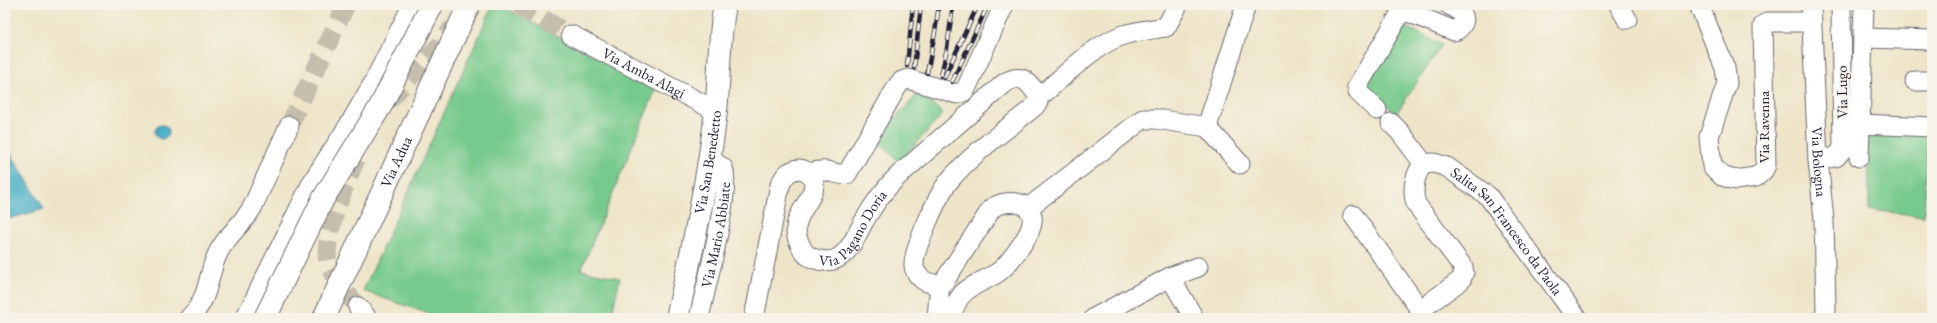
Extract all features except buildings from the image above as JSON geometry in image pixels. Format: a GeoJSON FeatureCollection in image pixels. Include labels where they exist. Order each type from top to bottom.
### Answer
{"type":"FeatureCollection","features":[{"type":"Feature","properties":{"kind":"main road"},"geometry":{"type":"LineString","coordinates":[[247,318],[314,182],[352,123],[374,85],[414,5]]}},
{"type":"Feature","properties":{"kind":"main road"},"geometry":{"type":"LineString","coordinates":[[265,318],[323,199],[380,107],[432,5]]}},
{"type":"Feature","properties":{"kind":"main road","name":"Via Adua"},"geometry":{"type":"LineString","coordinates":[[324,318],[469,5]]}},
{"type":"Feature","properties":{"kind":"main road","name":"Via San Benedetto"},"geometry":{"type":"LineString","coordinates":[[677,318],[708,161],[716,111],[725,5]]}},
{"type":"Feature","properties":{"kind":"street"},"geometry":{"type":"LineString","coordinates":[[754,318],[780,185],[788,173],[792,170],[803,170],[810,173],[821,170],[834,172],[841,175],[847,174],[898,85],[902,81],[908,79],[957,94],[965,91],[1004,5]]}},
{"type":"Feature","properties":{"kind":"street"},"geometry":{"type":"LineString","coordinates":[[951,318],[954,306],[959,298],[972,286],[1001,270],[1028,236],[1033,220],[1028,208],[1020,204],[1008,202],[998,204],[992,208],[946,281],[940,284],[929,283],[921,278],[916,272],[914,264],[917,251],[940,194],[956,173],[1034,107],[1038,102],[1038,95],[1046,92],[1094,50],[1125,35],[1166,27],[1178,5]]}},
{"type":"Feature","properties":{"kind":"street"},"geometry":{"type":"LineString","coordinates":[[1207,127],[1246,5]]}},
{"type":"Feature","properties":{"kind":"street"},"geometry":{"type":"LineString","coordinates":[[1377,110],[1358,92],[1357,87],[1400,14],[1403,11],[1406,11],[1450,29],[1457,30],[1462,25],[1464,14],[1462,11],[1449,5]]}},
{"type":"Feature","properties":{"kind":"street","name":"Via Ravenna"},"geometry":{"type":"LineString","coordinates":[[1699,5],[1725,68],[1726,83],[1709,138],[1712,164],[1718,173],[1730,180],[1756,177],[1763,171],[1766,163],[1763,26],[1768,22],[1812,14]]}},
{"type":"Feature","properties":{"kind":"street","name":"Via Lugo"},"geometry":{"type":"LineString","coordinates":[[1818,160],[1836,158],[1843,149],[1841,5]]}},
{"type":"Feature","properties":{"kind":"street","name":"Via Lugo"},"geometry":{"type":"LineString","coordinates":[[1859,157],[1864,5]]}},
{"type":"Feature","properties":{"kind":"street","name":"Via Bologna"},"geometry":{"type":"LineString","coordinates":[[1812,14],[1818,160],[1824,220],[1826,310],[1824,318]]}},
{"type":"Feature","properties":{"kind":"street","name":"Via Amba Alagi"},"geometry":{"type":"LineString","coordinates":[[571,35],[716,111]]}},
{"type":"Feature","properties":{"kind":"street"},"geometry":{"type":"LineString","coordinates":[[1863,38],[1932,40]]}},
{"type":"Feature","properties":{"kind":"street","name":"Via Pagano Doria"},"geometry":{"type":"LineString","coordinates":[[810,173],[813,178],[814,189],[797,222],[797,239],[806,254],[821,260],[835,260],[846,251],[885,188],[1006,82],[1015,78],[1024,79],[1038,95]]}},
{"type":"Feature","properties":{"kind":"street"},"geometry":{"type":"LineString","coordinates":[[1028,208],[1143,119],[1156,119],[1207,127],[1240,164]]}},
{"type":"Feature","properties":{"kind":"street"},"geometry":{"type":"LineString","coordinates":[[1353,215],[1423,314],[1461,280],[1464,272],[1463,267],[1416,204],[1416,181],[1419,170],[1424,164],[1400,132],[1391,123]]}},
{"type":"Feature","properties":{"kind":"street","name":"Via Lugo"},"geometry":{"type":"LineString","coordinates":[[1860,124],[1932,127]]}},
{"type":"Feature","properties":{"kind":"street"},"geometry":{"type":"LineString","coordinates":[[189,318],[204,300],[219,251],[248,215],[289,126]]}},
{"type":"Feature","properties":{"kind":"street","name":"Via Mario Abbiate"},"geometry":{"type":"LineString","coordinates":[[698,318],[726,181],[723,168],[716,163],[708,161]]}},
{"type":"Feature","properties":{"kind":"street","name":"Salita San Francesco da Paola"},"geometry":{"type":"LineString","coordinates":[[1424,164],[1434,163],[1448,167],[1488,196],[1577,318]]}},
{"type":"Feature","properties":{"kind":"street"},"geometry":{"type":"LineString","coordinates":[[1094,318],[1113,306],[1170,277],[1198,267]]}},
{"type":"Feature","properties":{"kind":"street"},"geometry":{"type":"LineString","coordinates":[[1170,277],[1194,318]]}},
{"type":"Feature","properties":{"kind":"street"},"geometry":{"type":"LineString","coordinates":[[937,318],[940,284]]}},
{"type":"Feature","properties":{"kind":"green space"},"geometry":{"type":"Polygon","coordinates":[[[493,5],[500,5],[656,89],[581,270],[620,278],[611,318],[441,318],[363,291],[493,5]]]}},
{"type":"Feature","properties":{"kind":"green space"},"geometry":{"type":"Polygon","coordinates":[[[1405,26],[1442,45],[1396,114],[1366,86],[1405,26]]]}},
{"type":"Feature","properties":{"kind":"green space"},"geometry":{"type":"Polygon","coordinates":[[[920,92],[943,114],[899,162],[875,139],[920,92]]]}},
{"type":"Feature","properties":{"kind":"green space"},"geometry":{"type":"Polygon","coordinates":[[[1868,127],[1928,131],[1924,216],[1869,210],[1868,127]]]}},
{"type":"Feature","properties":{"kind":"water"},"geometry":{"type":"Polygon","coordinates":[[[159,125],[165,125],[169,129],[169,135],[165,139],[159,139],[155,135],[155,129],[159,125]]]}},
{"type":"Feature","properties":{"kind":"water"},"geometry":{"type":"Polygon","coordinates":[[[5,143],[44,209],[5,220],[5,143]]]}},
{"type":"Feature","properties":{"kind":"tunnel"},"geometry":{"type":"LineString","coordinates":[[289,126],[346,5]]}},
{"type":"Feature","properties":{"kind":"tunnel"},"geometry":{"type":"LineString","coordinates":[[518,5],[571,35]]}},
{"type":"Feature","properties":{"kind":"tunnel"},"geometry":{"type":"LineString","coordinates":[[389,100],[441,44],[453,27]]}},
{"type":"Feature","properties":{"kind":"tunnel"},"geometry":{"type":"LineString","coordinates":[[356,159],[335,212],[328,242],[327,255],[329,266],[334,276],[358,307]]}},
{"type":"Feature","properties":{"kind":"railway"},"geometry":{"type":"LineString","coordinates":[[907,66],[913,5]]}},
{"type":"Feature","properties":{"kind":"railway"},"geometry":{"type":"LineString","coordinates":[[914,68],[921,5]]}},
{"type":"Feature","properties":{"kind":"railway"},"geometry":{"type":"LineString","coordinates":[[927,73],[939,5]]}},
{"type":"Feature","properties":{"kind":"railway"},"geometry":{"type":"LineString","coordinates":[[941,76],[947,48],[953,5]]}},
{"type":"Feature","properties":{"kind":"railway"},"geometry":{"type":"LineString","coordinates":[[944,78],[978,5]]}},
{"type":"Feature","properties":{"kind":"railway"},"geometry":{"type":"LineString","coordinates":[[952,82],[988,5]]}}]}
